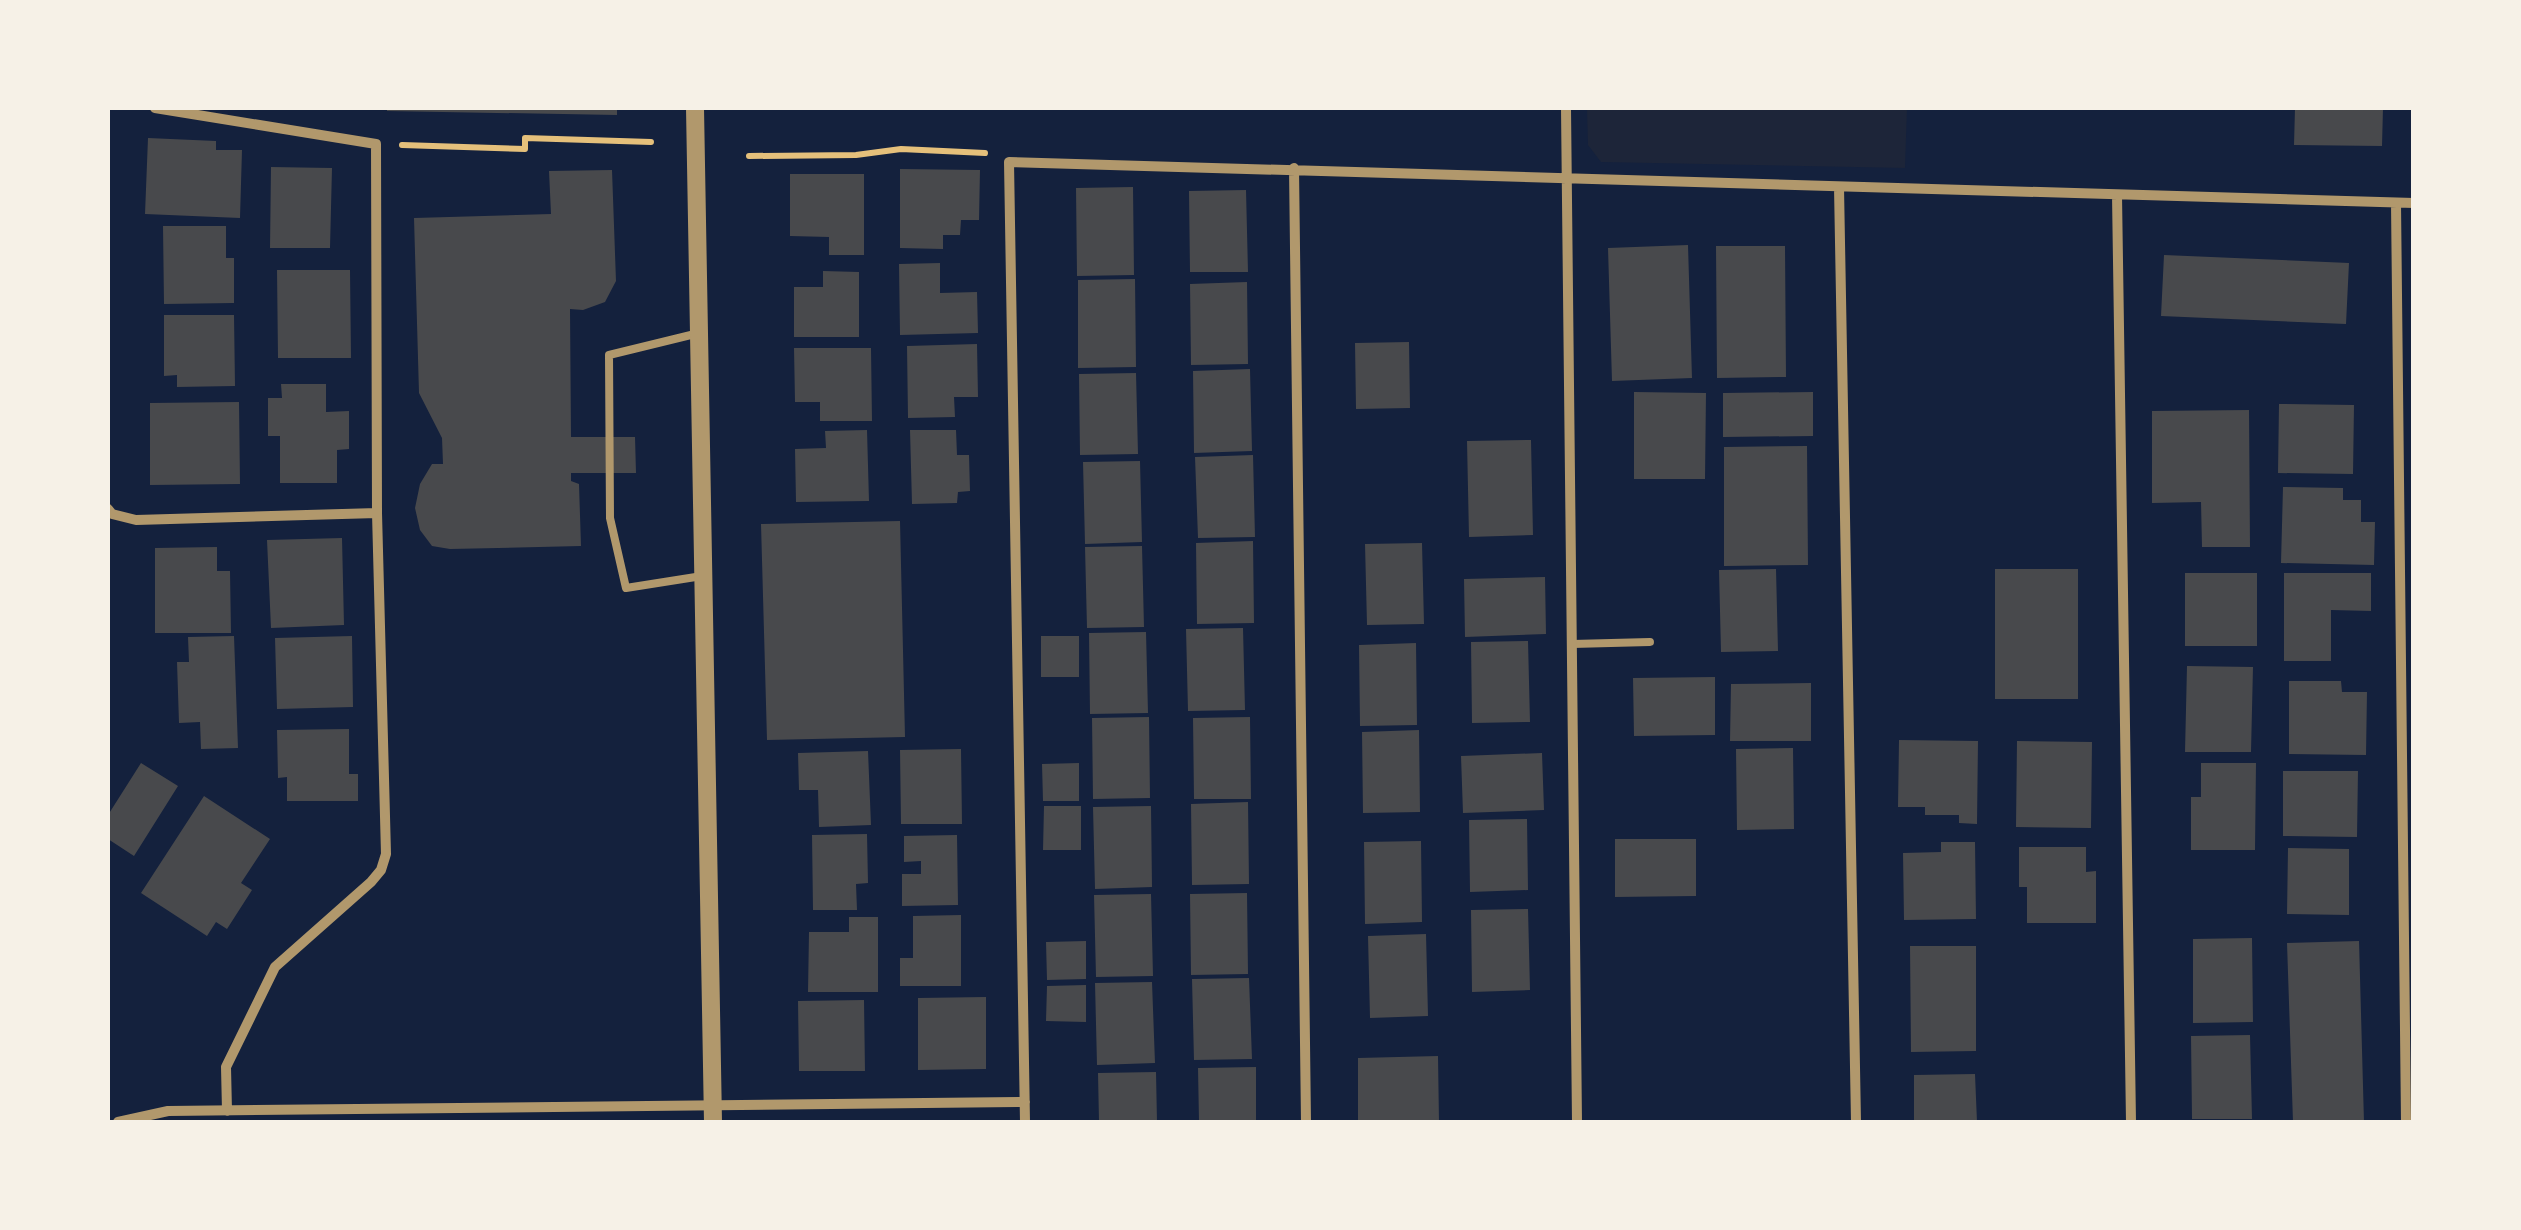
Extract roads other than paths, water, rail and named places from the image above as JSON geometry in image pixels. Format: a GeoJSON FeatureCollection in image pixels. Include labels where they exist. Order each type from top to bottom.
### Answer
{"type":"FeatureCollection","features":[{"type":"Feature","properties":{"kind":"street"},"geometry":{"type":"LineString","coordinates":[[156,108],[376,144],[378,514],[386,854],[382,870],[275,967],[226,1068],[227,1111]]}},
{"type":"Feature","properties":{"kind":"street"},"geometry":{"type":"LineString","coordinates":[[694,108],[713,1113]]}},
{"type":"Feature","properties":{"kind":"street"},"geometry":{"type":"LineString","coordinates":[[1566,108],[1578,1122]]}},
{"type":"Feature","properties":{"kind":"street"},"geometry":{"type":"LineString","coordinates":[[1025,1122],[1009,162],[2414,203]]}},
{"type":"Feature","properties":{"kind":"street"},"geometry":{"type":"LineString","coordinates":[[1294,168],[1306,1122]]}},
{"type":"Feature","properties":{"kind":"street"},"geometry":{"type":"LineString","coordinates":[[1839,187],[1856,1122]]}},
{"type":"Feature","properties":{"kind":"street"},"geometry":{"type":"LineString","coordinates":[[2117,195],[2131,1122]]}},
{"type":"Feature","properties":{"kind":"street"},"geometry":{"type":"LineString","coordinates":[[2396,203],[2398,463],[2407,726],[2406,1122]]}},
{"type":"Feature","properties":{"kind":"street"},"geometry":{"type":"LineString","coordinates":[[2398,463],[2414,463]]}},
{"type":"Feature","properties":{"kind":"street"},"geometry":{"type":"LineString","coordinates":[[108,509],[112,514],[136,520],[378,514]]}},
{"type":"Feature","properties":{"kind":"street"},"geometry":{"type":"LineString","coordinates":[[118,1122],[168,1111],[400,1117],[713,1113],[1025,1102]]}},
{"type":"Feature","properties":{"kind":"lane"},"geometry":{"type":"LineString","coordinates":[[699,333],[608,355],[610,518],[626,588],[703,576]]}},
{"type":"Feature","properties":{"kind":"lane"},"geometry":{"type":"LineString","coordinates":[[1572,644],[1650,642]]}}]}
